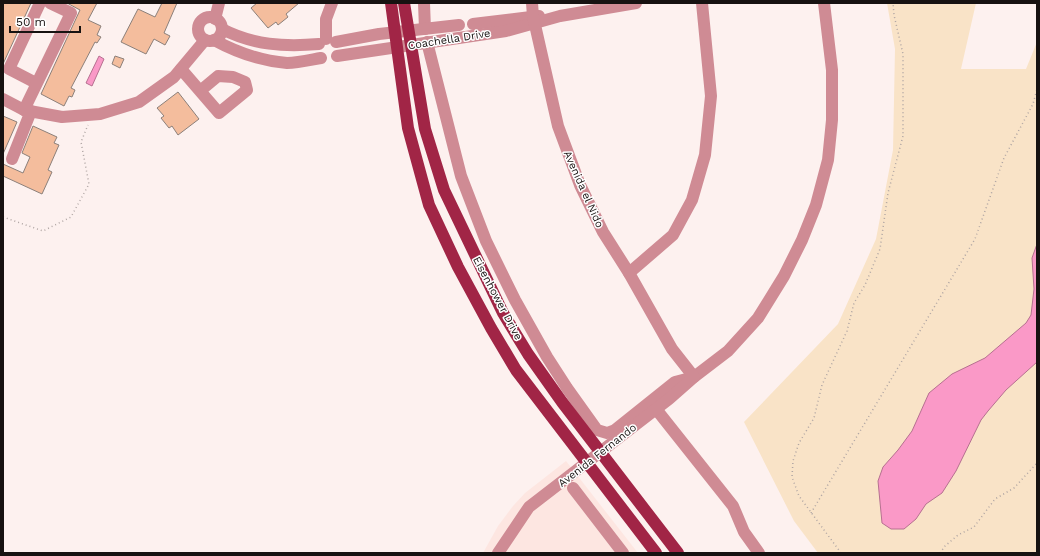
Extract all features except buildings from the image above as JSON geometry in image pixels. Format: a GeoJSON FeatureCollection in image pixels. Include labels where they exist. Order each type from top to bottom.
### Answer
{"type":"FeatureCollection","features":[{"type":"Feature","properties":{"kind":"main road","name":"Eisenhower Drive"},"geometry":{"type":"LineString","coordinates":[[391,3],[408,128],[429,205],[458,267],[509,358],[656,553]]}},
{"type":"Feature","properties":{"kind":"main road","name":"Eisenhower Drive"},"geometry":{"type":"LineString","coordinates":[[404,3],[422,122],[444,190],[503,313],[528,354],[600,452],[678,553]]}},
{"type":"Feature","properties":{"kind":"street"},"geometry":{"type":"LineString","coordinates":[[36,83],[9,69],[40,3]]}},
{"type":"Feature","properties":{"kind":"street"},"geometry":{"type":"LineString","coordinates":[[12,159],[36,83],[71,13],[50,3]]}},
{"type":"Feature","properties":{"kind":"street"},"geometry":{"type":"LineString","coordinates":[[215,19],[219,3]]}},
{"type":"Feature","properties":{"kind":"street"},"geometry":{"type":"LineString","coordinates":[[327,42],[326,19],[332,3]]}},
{"type":"Feature","properties":{"kind":"street"},"geometry":{"type":"LineString","coordinates":[[424,3],[425,30]]}},
{"type":"Feature","properties":{"kind":"street","name":"Avenida el Nido"},"geometry":{"type":"LineString","coordinates":[[532,3],[534,19],[558,126],[580,185],[603,232],[630,273],[672,349],[694,377]]}},
{"type":"Feature","properties":{"kind":"street","name":"Coachella Drive"},"geometry":{"type":"LineString","coordinates":[[210,40],[233,50],[288,63],[321,58],[330,61],[337,56],[427,42],[488,27],[636,3]]}},
{"type":"Feature","properties":{"kind":"street"},"geometry":{"type":"LineString","coordinates":[[630,273],[673,235],[692,200],[705,155],[711,96],[702,3]]}},
{"type":"Feature","properties":{"kind":"street","name":"Avenida Fernando"},"geometry":{"type":"LineString","coordinates":[[498,553],[529,507],[656,409],[728,351],[758,318],[784,276],[802,240],[816,205],[828,160],[832,120],[832,70],[824,3]]}},
{"type":"Feature","properties":{"kind":"street"},"geometry":{"type":"LineString","coordinates":[[3,99],[28,111],[62,117],[100,114],[138,102],[174,77],[210,40],[220,36],[222,29],[220,23],[215,19],[207,18],[198,26],[199,34],[210,40]]}},
{"type":"Feature","properties":{"kind":"street","name":"Coachella Drive"},"geometry":{"type":"LineString","coordinates":[[473,24],[488,27]]}},
{"type":"Feature","properties":{"kind":"street","name":"Coachella Drive"},"geometry":{"type":"LineString","coordinates":[[222,29],[235,36],[270,45],[293,46],[459,25]]}},
{"type":"Feature","properties":{"kind":"street"},"geometry":{"type":"LineString","coordinates":[[327,42],[339,47],[337,56]]}},
{"type":"Feature","properties":{"kind":"street"},"geometry":{"type":"LineString","coordinates":[[321,58],[317,50],[327,42]]}},
{"type":"Feature","properties":{"kind":"street","name":"Eisenhower Drive"},"geometry":{"type":"LineString","coordinates":[[427,42],[461,176],[486,241],[514,300],[547,357],[567,388],[598,430]]}},
{"type":"Feature","properties":{"kind":"street"},"geometry":{"type":"LineString","coordinates":[[269,59],[270,45]]}},
{"type":"Feature","properties":{"kind":"street"},"geometry":{"type":"LineString","coordinates":[[181,69],[200,91]]}},
{"type":"Feature","properties":{"kind":"street","name":"Avenida Fernando"},"geometry":{"type":"LineString","coordinates":[[598,430],[607,433],[615,430],[675,382],[694,377]]}},
{"type":"Feature","properties":{"kind":"street"},"geometry":{"type":"LineString","coordinates":[[656,409],[730,501],[744,532],[759,553]]}},
{"type":"Feature","properties":{"kind":"street"},"geometry":{"type":"LineString","coordinates":[[573,488],[623,553]]}},
{"type":"Feature","properties":{"kind":"street"},"geometry":{"type":"LineString","coordinates":[[506,539],[507,553]]}},
{"type":"Feature","properties":{"kind":"path"},"geometry":{"type":"LineString","coordinates":[[841,553],[799,496],[792,477],[793,461],[800,443],[814,418],[822,386],[847,331],[854,303],[865,284],[880,249],[888,193],[903,136],[903,54],[894,15],[894,3]]}},
{"type":"Feature","properties":{"kind":"path"},"geometry":{"type":"LineString","coordinates":[[811,513],[976,239],[1004,158],[1033,104],[1037,89]]}},
{"type":"Feature","properties":{"kind":"path"},"geometry":{"type":"LineString","coordinates":[[3,217],[43,231],[71,217],[89,184],[81,142],[88,128],[89,114]]}},
{"type":"Feature","properties":{"kind":"path"},"geometry":{"type":"LineString","coordinates":[[940,553],[945,546],[958,535],[974,527],[995,499],[1014,488],[1037,463]]}},
{"type":"Feature","properties":{"kind":"shaded area"},"geometry":{"type":"Polygon","coordinates":[[[887,3],[976,3],[961,69],[1026,69],[1037,42],[1037,553],[818,553],[794,521],[744,422],[838,324],[876,239],[893,150],[895,49],[887,3]]]}},
{"type":"Feature","properties":{"kind":"shaded area"},"geometry":{"type":"Polygon","coordinates":[[[99,56],[104,59],[92,86],[86,83],[99,56]]]}},
{"type":"Feature","properties":{"kind":"shaded area"},"geometry":{"type":"Polygon","coordinates":[[[1037,244],[1037,362],[1006,390],[981,420],[956,471],[942,493],[926,504],[916,519],[904,529],[891,529],[882,523],[878,481],[883,467],[912,431],[929,393],[952,374],[985,358],[1026,323],[1031,315],[1034,289],[1032,258],[1037,244]]]}},
{"type":"Feature","properties":{"kind":"shaded area"},"geometry":{"type":"Polygon","coordinates":[[[566,461],[638,553],[483,553],[498,526],[513,506],[525,493],[566,461]]]}}]}
